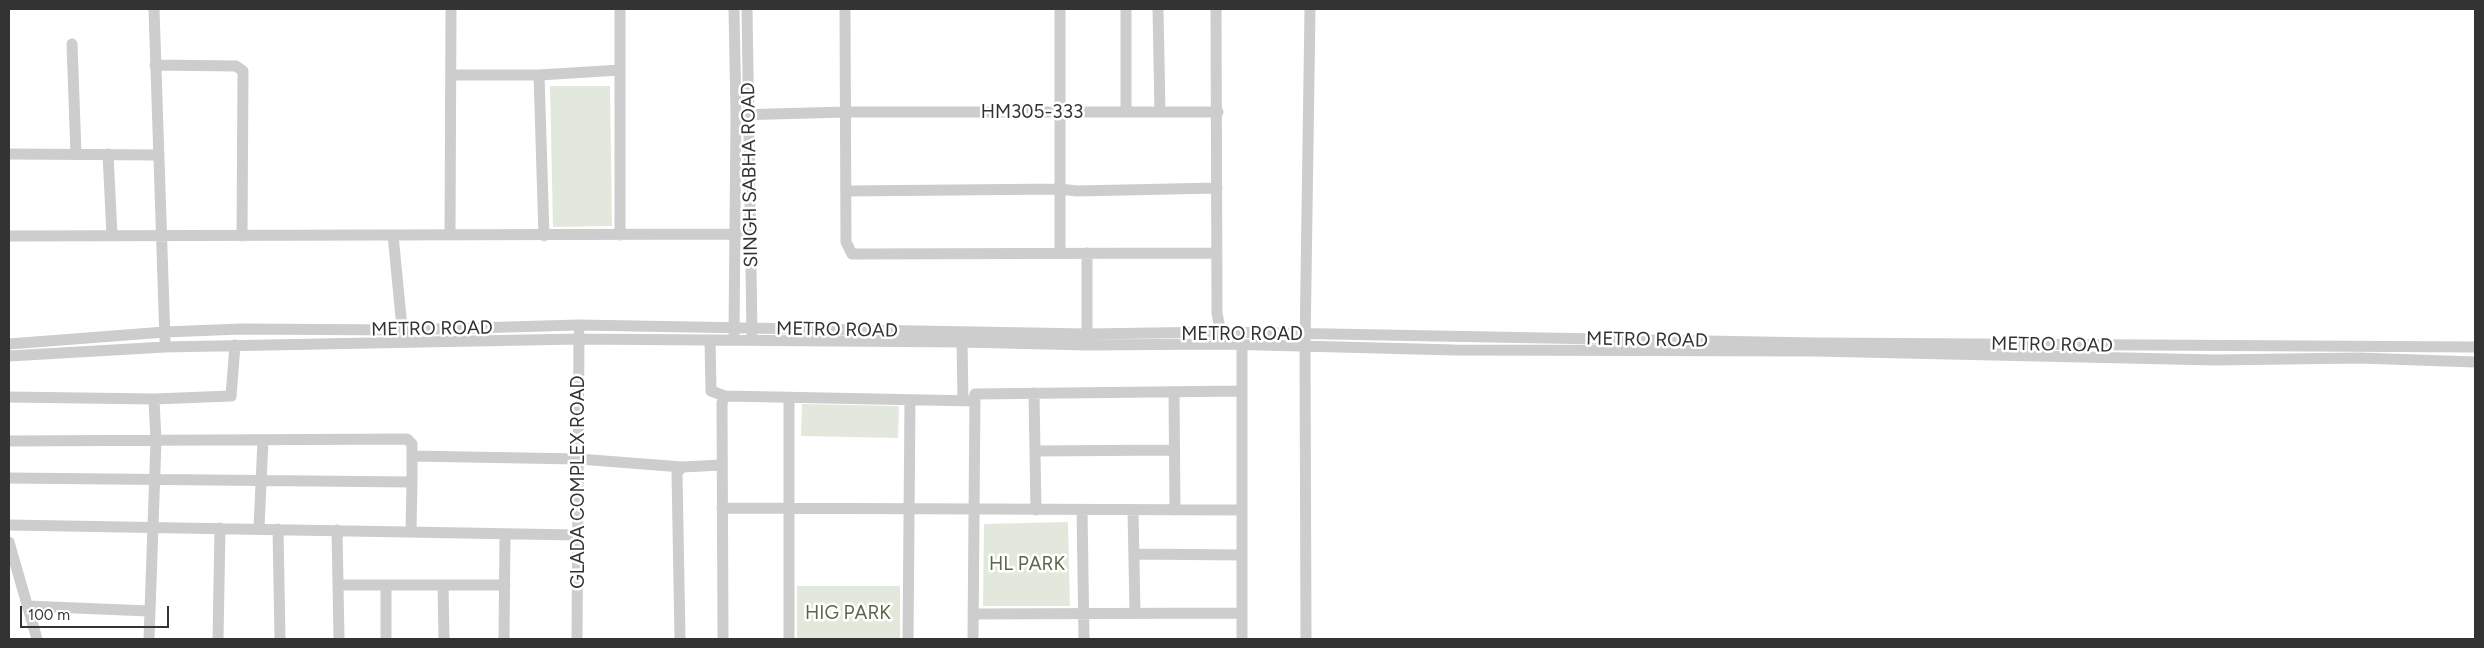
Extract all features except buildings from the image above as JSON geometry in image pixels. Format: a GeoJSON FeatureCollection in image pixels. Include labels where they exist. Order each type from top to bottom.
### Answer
{"type":"FeatureCollection","features":[{"type":"Feature","properties":{"kind":"street"},"geometry":{"type":"LineString","coordinates":[[154,9],[165,347]]}},
{"type":"Feature","properties":{"kind":"street"},"geometry":{"type":"LineString","coordinates":[[450,235],[451,9]]}},
{"type":"Feature","properties":{"kind":"street"},"geometry":{"type":"LineString","coordinates":[[620,9],[620,235]]}},
{"type":"Feature","properties":{"kind":"street","name":"SINGH SABHA ROAD"},"geometry":{"type":"LineString","coordinates":[[734,9],[736,115],[734,341]]}},
{"type":"Feature","properties":{"kind":"street","name":"SINGH SABHA ROAD"},"geometry":{"type":"LineString","coordinates":[[747,9],[752,342]]}},
{"type":"Feature","properties":{"kind":"street"},"geometry":{"type":"LineString","coordinates":[[845,9],[846,242],[852,254],[1216,253]]}},
{"type":"Feature","properties":{"kind":"street"},"geometry":{"type":"LineString","coordinates":[[1060,9],[1060,252]]}},
{"type":"Feature","properties":{"kind":"street"},"geometry":{"type":"LineString","coordinates":[[1126,9],[1126,112]]}},
{"type":"Feature","properties":{"kind":"street"},"geometry":{"type":"LineString","coordinates":[[1158,9],[1160,112]]}},
{"type":"Feature","properties":{"kind":"street"},"geometry":{"type":"LineString","coordinates":[[1216,9],[1218,112],[1217,313],[1222,338]]}},
{"type":"Feature","properties":{"kind":"street"},"geometry":{"type":"LineString","coordinates":[[1306,639],[1305,347],[1310,9]]}},
{"type":"Feature","properties":{"kind":"street"},"geometry":{"type":"LineString","coordinates":[[72,44],[76,154]]}},
{"type":"Feature","properties":{"kind":"street"},"geometry":{"type":"LineString","coordinates":[[156,66],[236,66],[242,69],[242,236]]}},
{"type":"Feature","properties":{"kind":"street"},"geometry":{"type":"LineString","coordinates":[[451,75],[538,74],[620,70]]}},
{"type":"Feature","properties":{"kind":"street"},"geometry":{"type":"LineString","coordinates":[[538,74],[544,236]]}},
{"type":"Feature","properties":{"kind":"street","name":"HM305-333"},"geometry":{"type":"LineString","coordinates":[[736,115],[846,112],[1218,112]]}},
{"type":"Feature","properties":{"kind":"street"},"geometry":{"type":"LineString","coordinates":[[9,154],[159,155]]}},
{"type":"Feature","properties":{"kind":"street"},"geometry":{"type":"LineString","coordinates":[[108,154],[112,235]]}},
{"type":"Feature","properties":{"kind":"street"},"geometry":{"type":"LineString","coordinates":[[846,191],[1060,189],[1077,191],[1217,188]]}},
{"type":"Feature","properties":{"kind":"street"},"geometry":{"type":"LineString","coordinates":[[9,236],[162,234],[242,236],[544,236],[751,234]]}},
{"type":"Feature","properties":{"kind":"street"},"geometry":{"type":"LineString","coordinates":[[392,235],[403,343]]}},
{"type":"Feature","properties":{"kind":"street"},"geometry":{"type":"LineString","coordinates":[[1087,253],[1087,340]]}},
{"type":"Feature","properties":{"kind":"street","name":"METRO ROAD"},"geometry":{"type":"LineString","coordinates":[[9,344],[165,332],[402,330],[579,325],[752,328],[1087,340]]}},
{"type":"Feature","properties":{"kind":"street","name":"GLADA COMPLEX ROAD"},"geometry":{"type":"LineString","coordinates":[[577,639],[579,325]]}},
{"type":"Feature","properties":{"kind":"street","name":"METRO ROAD"},"geometry":{"type":"LineString","coordinates":[[9,356],[235,345],[578,340],[962,342],[1222,338],[1306,334],[1815,343],[2475,347]]}},
{"type":"Feature","properties":{"kind":"street","name":"METRO ROAD"},"geometry":{"type":"LineString","coordinates":[[1222,338],[1242,344],[1305,347],[1806,351],[2215,360],[2359,358],[2475,362]]}},
{"type":"Feature","properties":{"kind":"street"},"geometry":{"type":"LineString","coordinates":[[710,340],[711,391],[725,396],[975,401]]}},
{"type":"Feature","properties":{"kind":"street"},"geometry":{"type":"LineString","coordinates":[[962,342],[962,400]]}},
{"type":"Feature","properties":{"kind":"street"},"geometry":{"type":"LineString","coordinates":[[1242,344],[1242,639]]}},
{"type":"Feature","properties":{"kind":"street"},"geometry":{"type":"LineString","coordinates":[[9,397],[154,399],[231,396],[235,345]]}},
{"type":"Feature","properties":{"kind":"street"},"geometry":{"type":"LineString","coordinates":[[973,639],[975,394],[1242,391]]}},
{"type":"Feature","properties":{"kind":"street"},"geometry":{"type":"LineString","coordinates":[[1174,392],[1175,510]]}},
{"type":"Feature","properties":{"kind":"street"},"geometry":{"type":"LineString","coordinates":[[1034,393],[1036,510]]}},
{"type":"Feature","properties":{"kind":"street"},"geometry":{"type":"LineString","coordinates":[[723,639],[722,403],[725,396]]}},
{"type":"Feature","properties":{"kind":"street"},"geometry":{"type":"LineString","coordinates":[[789,398],[789,639]]}},
{"type":"Feature","properties":{"kind":"street"},"geometry":{"type":"LineString","coordinates":[[149,639],[156,441],[154,399]]}},
{"type":"Feature","properties":{"kind":"street"},"geometry":{"type":"LineString","coordinates":[[908,639],[910,400]]}},
{"type":"Feature","properties":{"kind":"street"},"geometry":{"type":"LineString","coordinates":[[9,441],[407,439],[412,444],[411,532]]}},
{"type":"Feature","properties":{"kind":"street"},"geometry":{"type":"LineString","coordinates":[[259,528],[263,440]]}},
{"type":"Feature","properties":{"kind":"street"},"geometry":{"type":"LineString","coordinates":[[1035,451],[1174,450]]}},
{"type":"Feature","properties":{"kind":"street"},"geometry":{"type":"LineString","coordinates":[[412,456],[579,459],[682,466],[722,465]]}},
{"type":"Feature","properties":{"kind":"street"},"geometry":{"type":"LineString","coordinates":[[680,639],[677,473],[682,466]]}},
{"type":"Feature","properties":{"kind":"street"},"geometry":{"type":"LineString","coordinates":[[9,478],[412,482]]}},
{"type":"Feature","properties":{"kind":"street"},"geometry":{"type":"LineString","coordinates":[[722,508],[1242,510]]}},
{"type":"Feature","properties":{"kind":"street"},"geometry":{"type":"LineString","coordinates":[[1082,510],[1084,639]]}},
{"type":"Feature","properties":{"kind":"street"},"geometry":{"type":"LineString","coordinates":[[1133,510],[1135,614]]}},
{"type":"Feature","properties":{"kind":"street"},"geometry":{"type":"LineString","coordinates":[[9,525],[577,535]]}},
{"type":"Feature","properties":{"kind":"street"},"geometry":{"type":"LineString","coordinates":[[218,639],[220,528]]}},
{"type":"Feature","properties":{"kind":"street"},"geometry":{"type":"LineString","coordinates":[[278,529],[280,639]]}},
{"type":"Feature","properties":{"kind":"street"},"geometry":{"type":"LineString","coordinates":[[337,530],[339,639]]}},
{"type":"Feature","properties":{"kind":"street"},"geometry":{"type":"LineString","coordinates":[[504,639],[505,534]]}},
{"type":"Feature","properties":{"kind":"street"},"geometry":{"type":"LineString","coordinates":[[9,542],[37,639]]}},
{"type":"Feature","properties":{"kind":"street"},"geometry":{"type":"LineString","coordinates":[[1134,554],[1242,555]]}},
{"type":"Feature","properties":{"kind":"street"},"geometry":{"type":"LineString","coordinates":[[338,585],[505,585]]}},
{"type":"Feature","properties":{"kind":"street"},"geometry":{"type":"LineString","coordinates":[[386,585],[386,639]]}},
{"type":"Feature","properties":{"kind":"street"},"geometry":{"type":"LineString","coordinates":[[443,585],[444,639]]}},
{"type":"Feature","properties":{"kind":"street"},"geometry":{"type":"LineString","coordinates":[[27,606],[149,611]]}},
{"type":"Feature","properties":{"kind":"street"},"geometry":{"type":"LineString","coordinates":[[973,614],[1242,613]]}},
{"type":"Feature","properties":{"kind":"green space"},"geometry":{"type":"Polygon","coordinates":[[[550,86],[610,86],[612,226],[553,227],[550,86]]]}},
{"type":"Feature","properties":{"kind":"green space"},"geometry":{"type":"Polygon","coordinates":[[[802,404],[899,406],[898,438],[801,436],[802,404]]]}},
{"type":"Feature","properties":{"kind":"green space","name":"HL PARK"},"geometry":{"type":"Polygon","coordinates":[[[1068,522],[1070,606],[983,606],[984,524],[1068,522]]]}},
{"type":"Feature","properties":{"kind":"green space","name":"HIG PARK"},"geometry":{"type":"Polygon","coordinates":[[[797,586],[900,586],[900,639],[797,639],[797,586]]]}}]}
